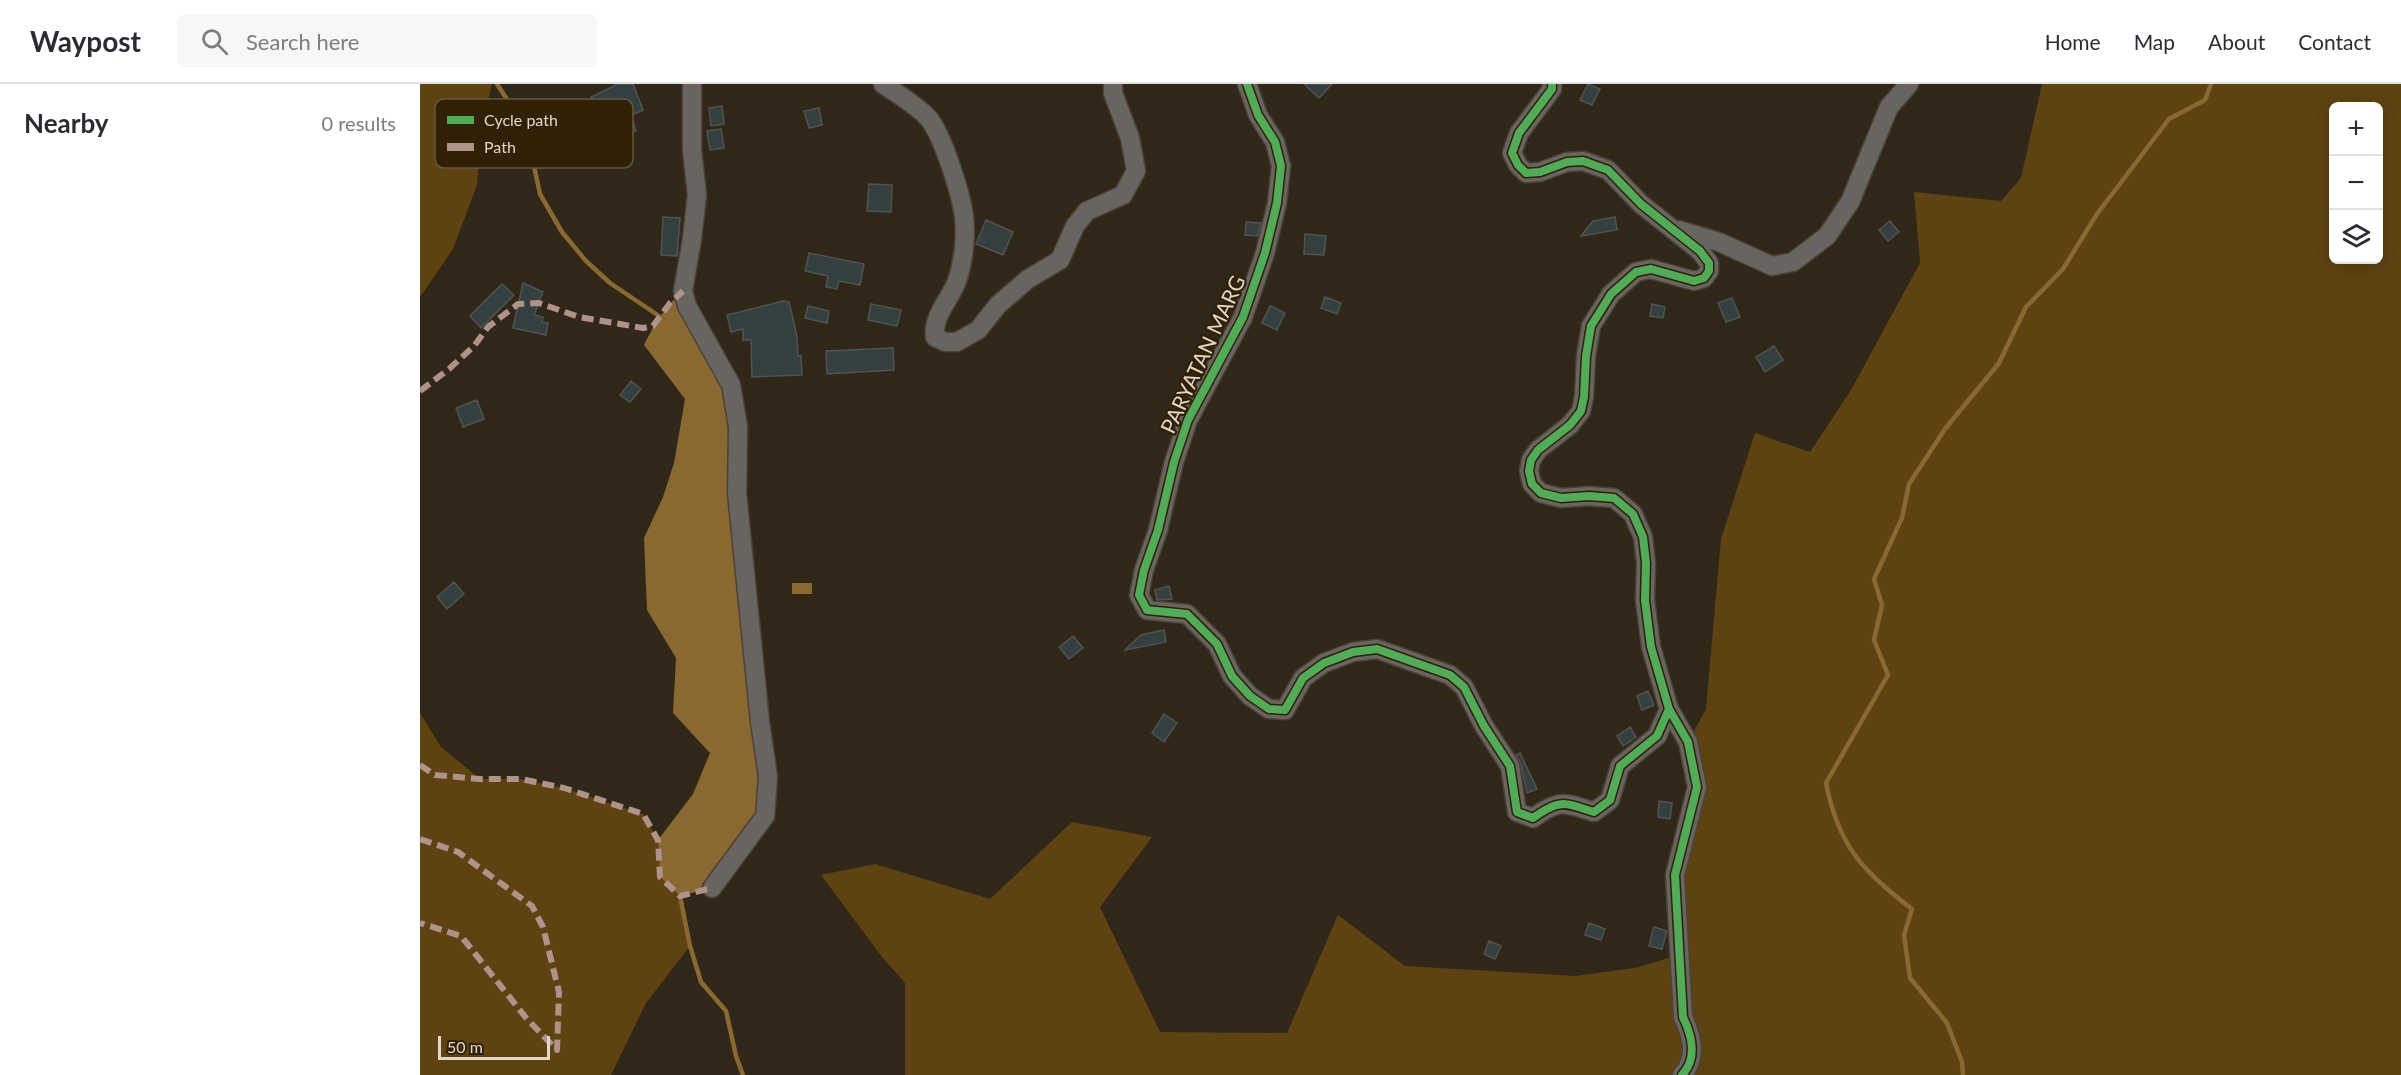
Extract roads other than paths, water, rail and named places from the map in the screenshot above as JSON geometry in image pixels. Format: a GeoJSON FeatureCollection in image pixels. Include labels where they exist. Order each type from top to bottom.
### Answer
{"type":"FeatureCollection","features":[{"type":"Feature","properties":{"kind":"street"},"geometry":{"type":"LineString","coordinates":[[692,84],[692,150],[697,195],[683,291],[687,306],[731,385],[738,427],[737,493],[760,722],[768,777],[765,816],[712,888]]}},
{"type":"Feature","properties":{"kind":"street"},"geometry":{"type":"LineString","coordinates":[[883,84],[929,118],[943,145],[963,211],[964,260],[954,291],[939,314],[934,329],[934,337],[945,342],[957,342],[978,330],[998,305],[1021,285],[1060,260],[1075,226],[1087,211],[1123,195],[1136,171],[1130,138],[1113,93],[1113,84]]}},
{"type":"Feature","properties":{"kind":"street","name":"PARYATAN MARG"},"geometry":{"type":"LineString","coordinates":[[1247,84],[1258,116],[1275,142],[1281,166],[1277,203],[1265,253],[1243,317],[1184,430],[1139,595],[1147,610],[1187,614],[1217,644],[1232,676],[1250,696],[1269,709],[1285,710],[1303,678],[1324,663],[1353,652],[1377,649],[1450,675],[1464,687],[1484,726],[1510,766],[1517,812],[1533,818],[1551,805],[1564,803],[1594,812],[1610,800],[1620,766],[1658,736],[1669,709]]}},
{"type":"Feature","properties":{"kind":"street"},"geometry":{"type":"LineString","coordinates":[[1552,84],[1552,89],[1519,133],[1512,153],[1518,165],[1526,173],[1540,172],[1567,162],[1583,161],[1608,170],[1641,204],[1700,251],[1708,262],[1709,271],[1704,278],[1694,281],[1652,269],[1636,272],[1611,294],[1591,326],[1581,411],[1570,425],[1538,450],[1531,460],[1529,471],[1532,484],[1541,493],[1561,498],[1588,496],[1614,498],[1633,514],[1644,537],[1645,600],[1651,647],[1669,709],[1688,742],[1697,787],[1675,875],[1683,1017],[1692,1036],[1689,1067],[1682,1075]]}},
{"type":"Feature","properties":{"kind":"street"},"geometry":{"type":"LineString","coordinates":[[1674,229],[1719,242],[1772,266],[1792,262],[1827,236],[1850,202],[1889,108],[1906,85]]}},
{"type":"Feature","properties":{"kind":"waterway"},"geometry":{"type":"LineString","coordinates":[[497,84],[507,99]]}},
{"type":"Feature","properties":{"kind":"waterway"},"geometry":{"type":"LineString","coordinates":[[1963,1075],[1962,1062],[1947,1023],[1910,978],[1904,935],[1912,909],[1866,869],[1855,855],[1838,824],[1826,783],[1888,675],[1874,640],[1882,605],[1874,579],[1902,518],[1909,484],[1945,429],[1999,363],[2026,307],[2063,269],[2097,214],[2169,119],[2205,100],[2211,84]]}},
{"type":"Feature","properties":{"kind":"waterway"},"geometry":{"type":"LineString","coordinates":[[534,168],[540,194],[562,232],[586,261],[610,283],[665,320]]}},
{"type":"Feature","properties":{"kind":"waterway"},"geometry":{"type":"LineString","coordinates":[[682,892],[680,896],[690,946],[701,982],[726,1011],[736,1056],[743,1075]]}}]}
